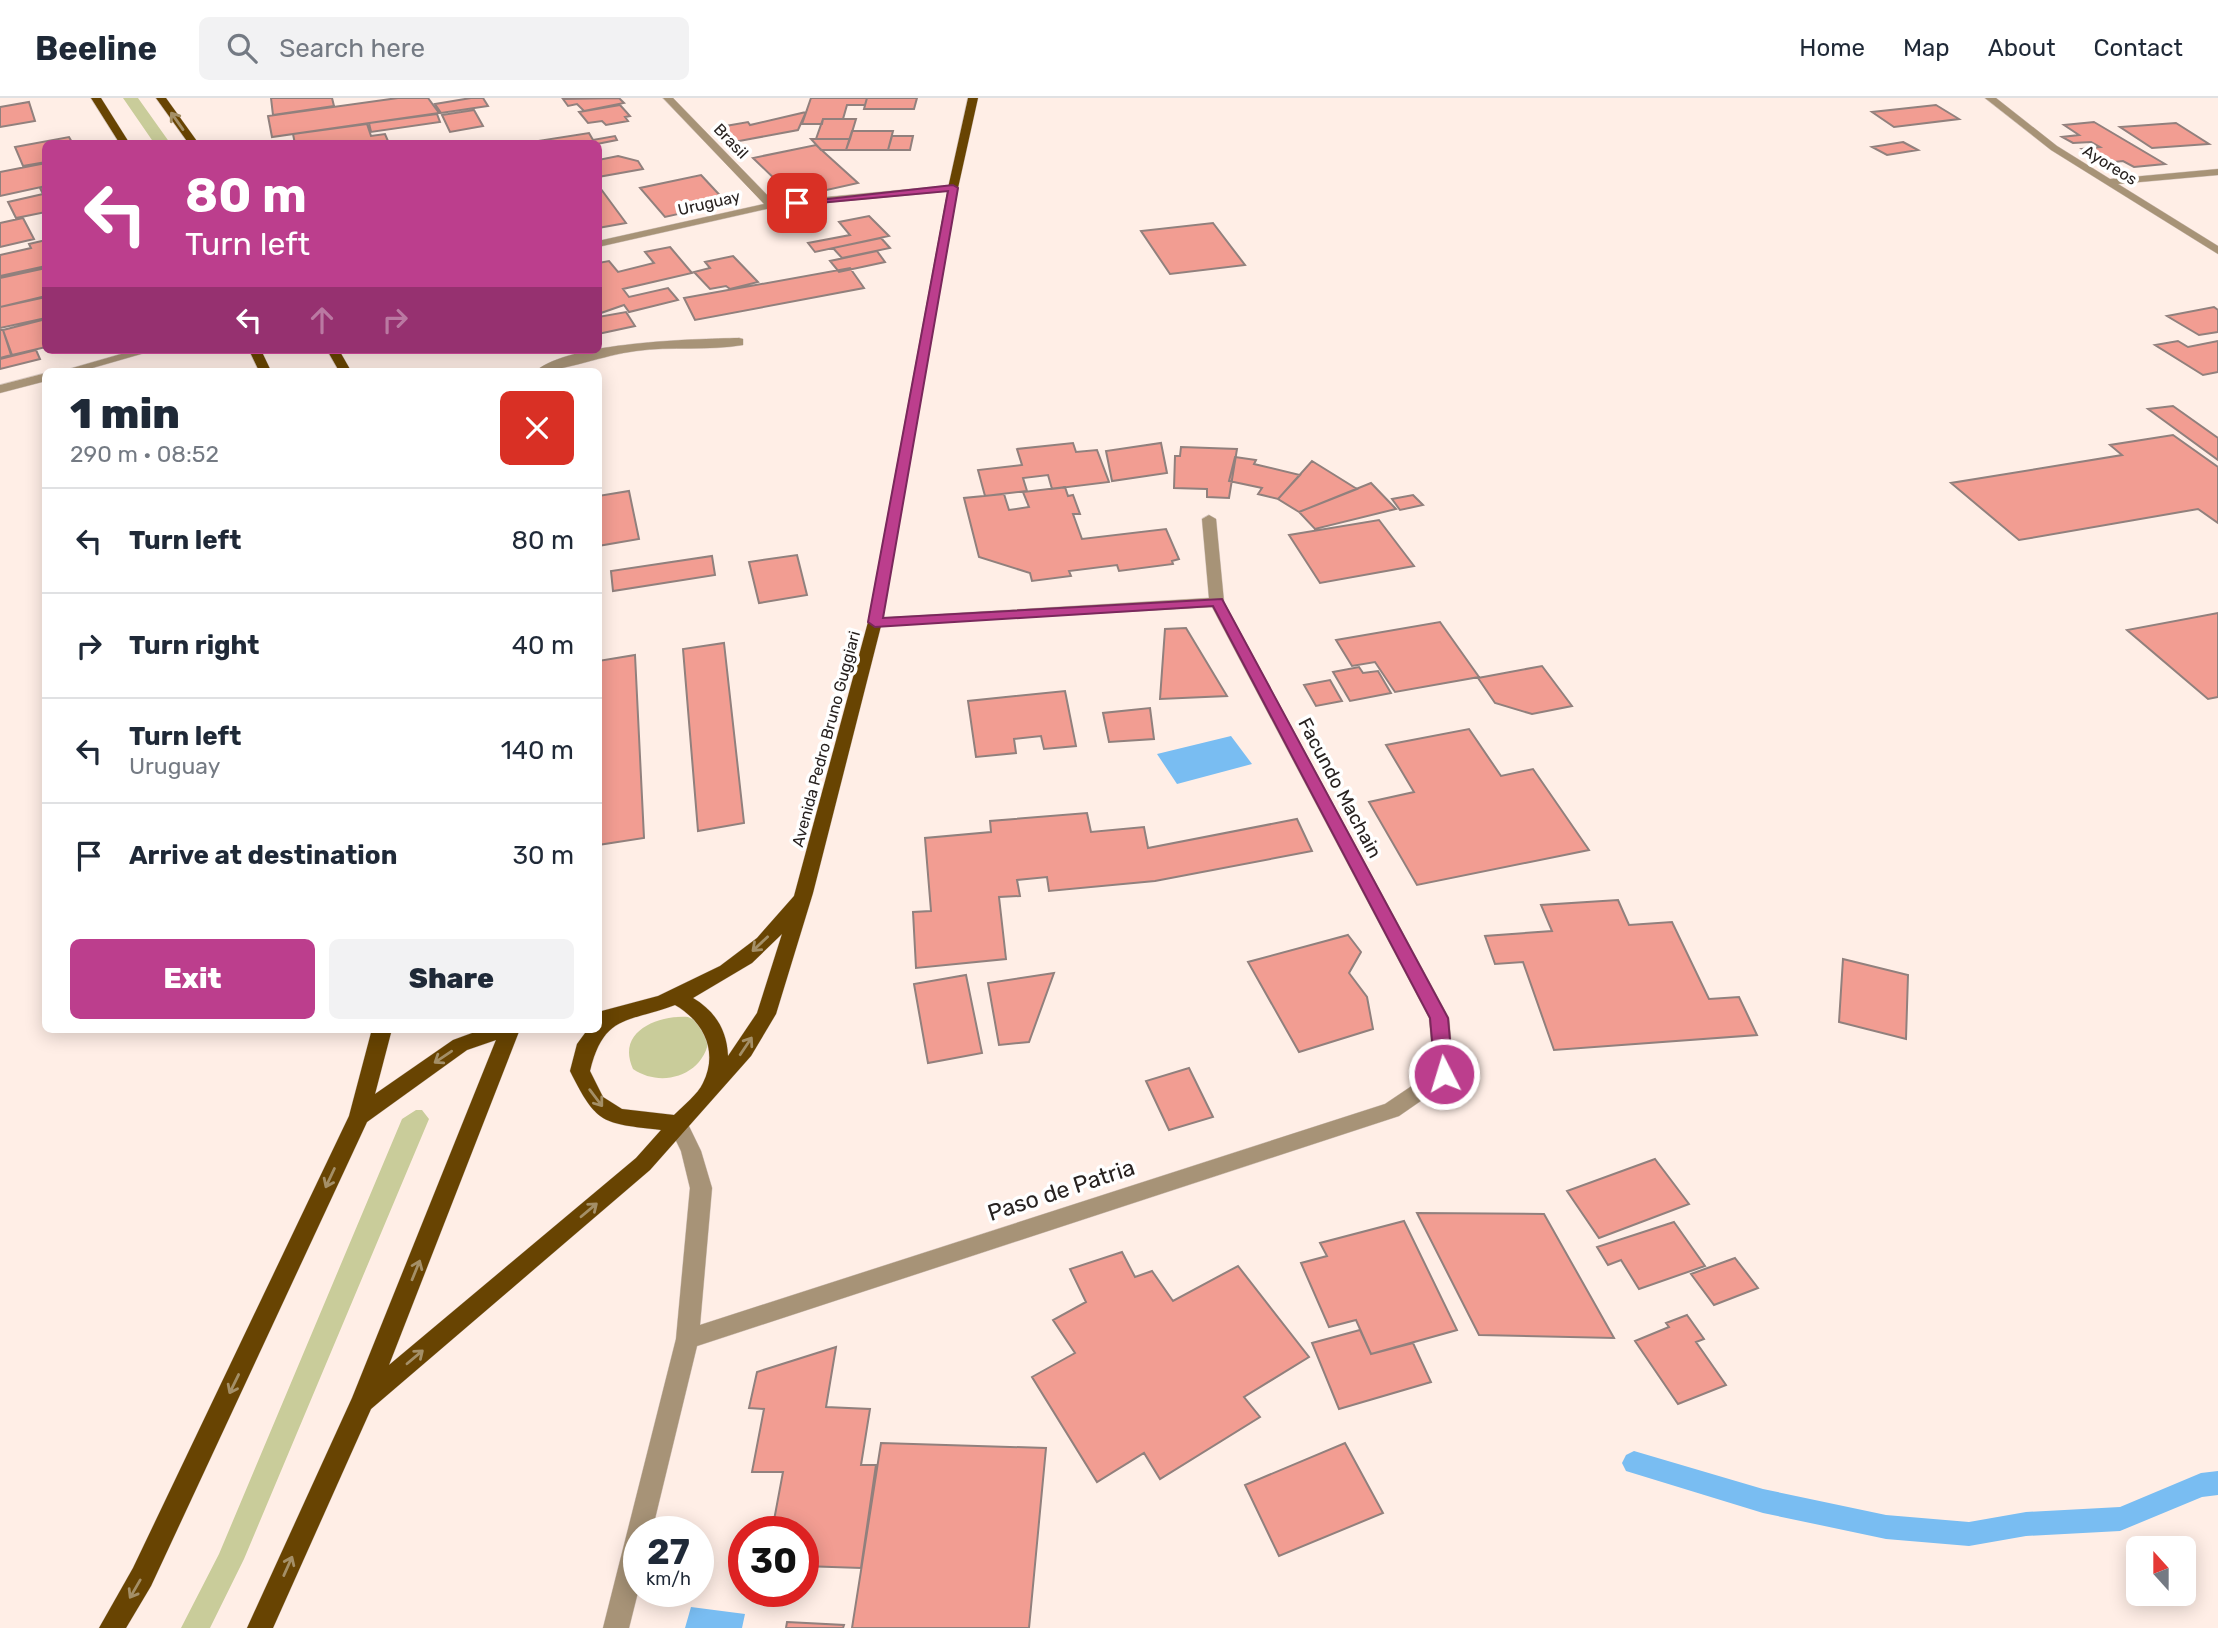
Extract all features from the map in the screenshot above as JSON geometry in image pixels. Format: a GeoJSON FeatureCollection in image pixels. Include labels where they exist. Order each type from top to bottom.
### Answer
{"type":"FeatureCollection","features":[{"type":"Feature","properties":{"kind":"main road"},"geometry":{"type":"LineString","coordinates":[[96,98],[122,140]]}},
{"type":"Feature","properties":{"kind":"main road"},"geometry":{"type":"LineString","coordinates":[[161,98],[191,140]]}},
{"type":"Feature","properties":{"kind":"main road","name":"Avenida Pedro Bruno Guggiari"},"geometry":{"type":"LineString","coordinates":[[711,1088],[744,1051],[766,1014],[804,893],[875,622],[953,188],[973,98]]}},
{"type":"Feature","properties":{"kind":"main road"},"geometry":{"type":"LineString","coordinates":[[603,1019],[678,998],[726,972],[763,942],[804,893]]}},
{"type":"Feature","properties":{"kind":"main road"},"geometry":{"type":"LineString","coordinates":[[363,1401],[643,1164],[711,1088],[720,1061],[719,1040],[708,1019],[692,1005],[678,998]]}},
{"type":"Feature","properties":{"kind":"main road"},"geometry":{"type":"LineString","coordinates":[[112,1628],[148,1565],[359,1116],[381,1033]]}},
{"type":"Feature","properties":{"kind":"main road"},"geometry":{"type":"LineString","coordinates":[[359,1116],[460,1045],[495,1033]]}},
{"type":"Feature","properties":{"kind":"main road"},"geometry":{"type":"LineString","coordinates":[[260,1628],[363,1401],[505,1033]]}},
{"type":"Feature","properties":{"kind":"main road"},"geometry":{"type":"LineString","coordinates":[[594,1033],[587,1044],[580,1072],[596,1103],[618,1117],[678,1124]]}},
{"type":"Feature","properties":{"kind":"street","name":"Brasil"},"geometry":{"type":"LineString","coordinates":[[668,98],[771,205]]}},
{"type":"Feature","properties":{"kind":"street","name":"Ayoreos"},"geometry":{"type":"LineString","coordinates":[[1990,98],[2022,126],[2218,251]]}},
{"type":"Feature","properties":{"kind":"street"},"geometry":{"type":"LineString","coordinates":[[2106,182],[2218,172]]}},
{"type":"Feature","properties":{"kind":"street","name":"Uruguay"},"geometry":{"type":"LineString","coordinates":[[602,243],[771,205],[953,188]]}},
{"type":"Feature","properties":{"kind":"street"},"geometry":{"type":"LineString","coordinates":[[549,368],[561,363],[651,344],[739,342]]}},
{"type":"Feature","properties":{"kind":"street"},"geometry":{"type":"LineString","coordinates":[[80,368],[134,354]]}},
{"type":"Feature","properties":{"kind":"street"},"geometry":{"type":"LineString","coordinates":[[0,389],[42,378]]}},
{"type":"Feature","properties":{"kind":"street","name":"Facundo Machain"},"geometry":{"type":"LineString","coordinates":[[1209,519],[1217,602],[1439,1018],[1444,1074]]}},
{"type":"Feature","properties":{"kind":"street"},"geometry":{"type":"LineString","coordinates":[[875,622],[1217,602]]}},
{"type":"Feature","properties":{"kind":"street","name":"Paso de Patria"},"geometry":{"type":"LineString","coordinates":[[687,1339],[1392,1110],[1444,1074]]}},
{"type":"Feature","properties":{"kind":"street"},"geometry":{"type":"LineString","coordinates":[[643,1516],[687,1339],[701,1188],[691,1151],[678,1124]]}},
{"type":"Feature","properties":{"kind":"street"},"geometry":{"type":"LineString","coordinates":[[616,1628],[623,1599]]}},
{"type":"Feature","properties":{"kind":"green space"},"geometry":{"type":"Polygon","coordinates":[[[123,98],[138,98],[168,140],[152,140],[123,98]]]}},
{"type":"Feature","properties":{"kind":"green space"},"geometry":{"type":"Polygon","coordinates":[[[688,1017],[699,1022],[709,1038],[700,1061],[691,1069],[669,1078],[644,1075],[633,1069],[629,1056],[630,1045],[642,1028],[664,1019],[688,1017]]]}},
{"type":"Feature","properties":{"kind":"green space"},"geometry":{"type":"Polygon","coordinates":[[[416,1110],[422,1110],[429,1119],[244,1559],[210,1628],[181,1628],[219,1554],[402,1119],[416,1110]]]}},
{"type":"Feature","properties":{"kind":"water"},"geometry":{"type":"Polygon","coordinates":[[[1231,736],[1252,764],[1177,784],[1157,754],[1231,736]]]}},
{"type":"Feature","properties":{"kind":"water"},"geometry":{"type":"Polygon","coordinates":[[[691,1607],[745,1614],[742,1628],[685,1628],[691,1607]]]}},
{"type":"Feature","properties":{"kind":"building"},"geometry":{"type":"Polygon","coordinates":[[[271,98],[332,98],[334,106],[273,115],[271,98]]]}},
{"type":"Feature","properties":{"kind":"building"},"geometry":{"type":"Polygon","coordinates":[[[398,98],[428,98],[439,113],[272,137],[268,116],[398,98]]]}},
{"type":"Feature","properties":{"kind":"building"},"geometry":{"type":"Polygon","coordinates":[[[483,98],[488,106],[441,113],[435,104],[483,98]]]}},
{"type":"Feature","properties":{"kind":"building"},"geometry":{"type":"Polygon","coordinates":[[[619,98],[624,103],[584,111],[577,104],[568,106],[563,99],[619,98]]]}},
{"type":"Feature","properties":{"kind":"building"},"geometry":{"type":"Polygon","coordinates":[[[811,98],[867,98],[865,105],[847,105],[843,119],[823,119],[822,124],[802,124],[811,98]]]}},
{"type":"Feature","properties":{"kind":"building"},"geometry":{"type":"Polygon","coordinates":[[[867,98],[917,98],[914,109],[864,109],[867,98]]]}},
{"type":"Feature","properties":{"kind":"building"},"geometry":{"type":"Polygon","coordinates":[[[29,102],[35,121],[0,127],[0,107],[29,102]]]}},
{"type":"Feature","properties":{"kind":"building"},"geometry":{"type":"Polygon","coordinates":[[[620,105],[630,116],[625,117],[628,121],[606,125],[602,121],[588,123],[579,112],[620,105]]]}},
{"type":"Feature","properties":{"kind":"building"},"geometry":{"type":"Polygon","coordinates":[[[1936,105],[1959,119],[1894,127],[1872,112],[1936,105]]]}},
{"type":"Feature","properties":{"kind":"building"},"geometry":{"type":"Polygon","coordinates":[[[474,110],[483,126],[450,132],[442,115],[474,110]]]}},
{"type":"Feature","properties":{"kind":"building"},"geometry":{"type":"Polygon","coordinates":[[[806,112],[798,130],[734,142],[720,127],[748,122],[750,125],[806,112]]]}},
{"type":"Feature","properties":{"kind":"building"},"geometry":{"type":"Polygon","coordinates":[[[437,114],[440,122],[371,132],[369,123],[437,114]]]}},
{"type":"Feature","properties":{"kind":"building"},"geometry":{"type":"Polygon","coordinates":[[[823,119],[856,119],[850,139],[816,139],[823,119]]]}},
{"type":"Feature","properties":{"kind":"building"},"geometry":{"type":"Polygon","coordinates":[[[2094,122],[2165,164],[2134,167],[2123,161],[2104,163],[2082,149],[2100,147],[2091,142],[2073,143],[2062,137],[2079,135],[2064,125],[2094,122]]]}},
{"type":"Feature","properties":{"kind":"building"},"geometry":{"type":"Polygon","coordinates":[[[2176,123],[2209,144],[2152,148],[2120,127],[2176,123]]]}},
{"type":"Feature","properties":{"kind":"building"},"geometry":{"type":"Polygon","coordinates":[[[367,124],[371,136],[385,134],[388,140],[294,140],[293,134],[367,124]]]}},
{"type":"Feature","properties":{"kind":"building"},"geometry":{"type":"Polygon","coordinates":[[[852,131],[893,131],[888,150],[846,150],[852,131]]]}},
{"type":"Feature","properties":{"kind":"building"},"geometry":{"type":"Polygon","coordinates":[[[589,133],[593,140],[544,140],[589,133]]]}},
{"type":"Feature","properties":{"kind":"building"},"geometry":{"type":"Polygon","coordinates":[[[615,136],[617,140],[602,143],[602,140],[593,140],[615,136]]]}},
{"type":"Feature","properties":{"kind":"building"},"geometry":{"type":"Polygon","coordinates":[[[892,136],[913,136],[910,150],[888,150],[892,136]]]}},
{"type":"Feature","properties":{"kind":"building"},"geometry":{"type":"Polygon","coordinates":[[[811,139],[850,139],[846,150],[821,150],[811,139]]]}},
{"type":"Feature","properties":{"kind":"building"},"geometry":{"type":"Polygon","coordinates":[[[42,142],[42,163],[23,166],[15,147],[42,142]]]}},
{"type":"Feature","properties":{"kind":"building"},"geometry":{"type":"Polygon","coordinates":[[[1903,142],[1918,150],[1887,155],[1872,147],[1903,142]]]}},
{"type":"Feature","properties":{"kind":"building"},"geometry":{"type":"Polygon","coordinates":[[[816,145],[858,183],[800,196],[792,188],[785,189],[753,158],[816,145]]]}},
{"type":"Feature","properties":{"kind":"building"},"geometry":{"type":"Polygon","coordinates":[[[618,156],[638,161],[643,169],[602,176],[602,159],[618,156]]]}},
{"type":"Feature","properties":{"kind":"building"},"geometry":{"type":"Polygon","coordinates":[[[42,164],[42,187],[0,196],[0,172],[42,164]]]}},
{"type":"Feature","properties":{"kind":"building"},"geometry":{"type":"Polygon","coordinates":[[[701,175],[727,203],[665,217],[640,188],[701,175]]]}},
{"type":"Feature","properties":{"kind":"building"},"geometry":{"type":"Polygon","coordinates":[[[602,190],[626,223],[602,227],[602,190]]]}},
{"type":"Feature","properties":{"kind":"building"},"geometry":{"type":"Polygon","coordinates":[[[42,194],[42,213],[16,218],[8,202],[42,194]]]}},
{"type":"Feature","properties":{"kind":"building"},"geometry":{"type":"Polygon","coordinates":[[[869,216],[889,236],[815,252],[808,243],[850,235],[839,222],[869,216]]]}},
{"type":"Feature","properties":{"kind":"building"},"geometry":{"type":"Polygon","coordinates":[[[23,218],[34,239],[0,247],[0,223],[23,218]]]}},
{"type":"Feature","properties":{"kind":"building"},"geometry":{"type":"Polygon","coordinates":[[[1213,223],[1245,265],[1170,274],[1141,231],[1213,223]]]}},
{"type":"Feature","properties":{"kind":"building"},"geometry":{"type":"Polygon","coordinates":[[[881,238],[890,248],[842,258],[833,248],[881,238]]]}},
{"type":"Feature","properties":{"kind":"building"},"geometry":{"type":"Polygon","coordinates":[[[42,241],[42,267],[0,276],[0,255],[31,248],[29,244],[42,241]]]}},
{"type":"Feature","properties":{"kind":"building"},"geometry":{"type":"Polygon","coordinates":[[[670,247],[692,273],[623,289],[629,297],[668,288],[678,300],[629,312],[624,305],[602,313],[602,262],[609,261],[618,272],[654,263],[645,252],[670,247]]]}},
{"type":"Feature","properties":{"kind":"building"},"geometry":{"type":"Polygon","coordinates":[[[877,251],[885,262],[839,272],[830,261],[877,251]]]}},
{"type":"Feature","properties":{"kind":"building"},"geometry":{"type":"Polygon","coordinates":[[[733,256],[758,282],[730,289],[726,286],[710,289],[694,272],[710,268],[705,262],[733,256]]]}},
{"type":"Feature","properties":{"kind":"building"},"geometry":{"type":"Polygon","coordinates":[[[850,268],[864,288],[695,320],[684,298],[850,268]]]}},
{"type":"Feature","properties":{"kind":"building"},"geometry":{"type":"Polygon","coordinates":[[[42,269],[42,297],[0,307],[0,278],[42,269]]]}},
{"type":"Feature","properties":{"kind":"building"},"geometry":{"type":"Polygon","coordinates":[[[42,298],[42,319],[0,328],[0,307],[42,298]]]}},
{"type":"Feature","properties":{"kind":"building"},"geometry":{"type":"Polygon","coordinates":[[[2214,307],[2218,310],[2218,332],[2199,335],[2167,316],[2214,307]]]}},
{"type":"Feature","properties":{"kind":"building"},"geometry":{"type":"Polygon","coordinates":[[[626,312],[635,326],[602,333],[602,316],[626,312]]]}},
{"type":"Feature","properties":{"kind":"building"},"geometry":{"type":"Polygon","coordinates":[[[42,320],[42,348],[12,355],[3,330],[42,320]]]}},
{"type":"Feature","properties":{"kind":"building"},"geometry":{"type":"Polygon","coordinates":[[[0,330],[3,330],[11,355],[0,358],[0,330]]]}},
{"type":"Feature","properties":{"kind":"building"},"geometry":{"type":"Polygon","coordinates":[[[2178,341],[2188,347],[2218,341],[2218,372],[2203,375],[2155,345],[2178,341]]]}},
{"type":"Feature","properties":{"kind":"building"},"geometry":{"type":"Polygon","coordinates":[[[36,350],[40,359],[0,369],[0,359],[36,350]]]}},
{"type":"Feature","properties":{"kind":"building"},"geometry":{"type":"Polygon","coordinates":[[[2173,406],[2218,438],[2218,460],[2148,409],[2173,406]]]}},
{"type":"Feature","properties":{"kind":"building"},"geometry":{"type":"Polygon","coordinates":[[[2173,435],[2218,467],[2218,523],[2198,509],[2019,540],[1951,483],[2122,455],[2110,445],[2173,435]]]}},
{"type":"Feature","properties":{"kind":"building"},"geometry":{"type":"Polygon","coordinates":[[[1073,443],[1076,452],[1097,450],[1109,482],[1052,489],[1048,475],[1023,478],[1027,491],[985,496],[978,470],[1022,465],[1017,449],[1073,443]]]}},
{"type":"Feature","properties":{"kind":"building"},"geometry":{"type":"Polygon","coordinates":[[[1161,443],[1167,473],[1112,481],[1106,451],[1161,443]]]}},
{"type":"Feature","properties":{"kind":"building"},"geometry":{"type":"Polygon","coordinates":[[[1181,447],[1237,449],[1229,498],[1207,497],[1207,489],[1174,488],[1175,456],[1180,456],[1181,447]]]}},
{"type":"Feature","properties":{"kind":"building"},"geometry":{"type":"Polygon","coordinates":[[[1235,457],[1256,460],[1254,464],[1300,475],[1278,499],[1258,494],[1262,488],[1229,481],[1235,457]]]}},
{"type":"Feature","properties":{"kind":"building"},"geometry":{"type":"Polygon","coordinates":[[[1312,461],[1357,489],[1299,512],[1278,499],[1312,461]]]}},
{"type":"Feature","properties":{"kind":"building"},"geometry":{"type":"Polygon","coordinates":[[[1371,483],[1396,509],[1315,529],[1299,512],[1371,483]]]}},
{"type":"Feature","properties":{"kind":"building"},"geometry":{"type":"Polygon","coordinates":[[[1065,487],[1068,496],[1073,495],[1080,514],[1073,514],[1082,539],[1166,529],[1179,559],[1172,561],[1173,564],[1119,571],[1117,565],[1069,571],[1071,576],[1032,581],[1030,573],[979,557],[964,498],[1004,494],[1009,510],[1029,507],[1023,492],[1065,487]]]}},
{"type":"Feature","properties":{"kind":"building"},"geometry":{"type":"Polygon","coordinates":[[[629,491],[639,539],[602,545],[602,495],[629,491]]]}},
{"type":"Feature","properties":{"kind":"building"},"geometry":{"type":"Polygon","coordinates":[[[1413,495],[1423,505],[1400,510],[1392,499],[1413,495]]]}},
{"type":"Feature","properties":{"kind":"building"},"geometry":{"type":"Polygon","coordinates":[[[1379,520],[1414,566],[1320,583],[1289,535],[1379,520]]]}},
{"type":"Feature","properties":{"kind":"building"},"geometry":{"type":"Polygon","coordinates":[[[797,555],[807,595],[759,603],[749,562],[797,555]]]}},
{"type":"Feature","properties":{"kind":"building"},"geometry":{"type":"Polygon","coordinates":[[[712,556],[715,575],[613,591],[611,571],[712,556]]]}},
{"type":"Feature","properties":{"kind":"building"},"geometry":{"type":"Polygon","coordinates":[[[2218,613],[2218,697],[2208,699],[2127,630],[2218,613]]]}},
{"type":"Feature","properties":{"kind":"building"},"geometry":{"type":"Polygon","coordinates":[[[1440,622],[1479,677],[1395,692],[1375,662],[1352,666],[1336,640],[1440,622]]]}},
{"type":"Feature","properties":{"kind":"building"},"geometry":{"type":"Polygon","coordinates":[[[1186,628],[1227,696],[1160,699],[1165,629],[1186,628]]]}},
{"type":"Feature","properties":{"kind":"building"},"geometry":{"type":"Polygon","coordinates":[[[724,643],[744,823],[698,831],[683,649],[724,643]]]}},
{"type":"Feature","properties":{"kind":"building"},"geometry":{"type":"Polygon","coordinates":[[[635,655],[644,838],[602,844],[602,660],[635,655]]]}},
{"type":"Feature","properties":{"kind":"building"},"geometry":{"type":"Polygon","coordinates":[[[1542,666],[1572,706],[1532,714],[1495,703],[1478,678],[1542,666]]]}},
{"type":"Feature","properties":{"kind":"building"},"geometry":{"type":"Polygon","coordinates":[[[1359,667],[1363,673],[1378,671],[1391,693],[1350,701],[1333,672],[1359,667]]]}},
{"type":"Feature","properties":{"kind":"building"},"geometry":{"type":"Polygon","coordinates":[[[1330,680],[1342,701],[1316,706],[1304,685],[1330,680]]]}},
{"type":"Feature","properties":{"kind":"building"},"geometry":{"type":"Polygon","coordinates":[[[1065,691],[1076,746],[1044,749],[1041,736],[1014,739],[1016,753],[976,757],[968,701],[1065,691]]]}},
{"type":"Feature","properties":{"kind":"building"},"geometry":{"type":"Polygon","coordinates":[[[1150,708],[1154,739],[1109,742],[1103,713],[1150,708]]]}},
{"type":"Feature","properties":{"kind":"building"},"geometry":{"type":"Polygon","coordinates":[[[1469,729],[1501,776],[1533,769],[1589,850],[1417,885],[1369,802],[1414,792],[1386,745],[1469,729]]]}},
{"type":"Feature","properties":{"kind":"building"},"geometry":{"type":"Polygon","coordinates":[[[1087,813],[1091,832],[1144,827],[1148,848],[1297,819],[1312,851],[1155,881],[1049,891],[1047,877],[1017,880],[1020,896],[999,897],[1006,959],[916,968],[913,912],[931,911],[925,838],[991,832],[990,821],[1087,813]]]}},
{"type":"Feature","properties":{"kind":"building"},"geometry":{"type":"Polygon","coordinates":[[[1618,900],[1629,925],[1672,922],[1709,999],[1739,997],[1757,1035],[1554,1050],[1523,962],[1495,964],[1485,936],[1552,931],[1541,905],[1618,900]]]}},
{"type":"Feature","properties":{"kind":"building"},"geometry":{"type":"Polygon","coordinates":[[[1348,935],[1361,952],[1349,973],[1367,997],[1373,1029],[1299,1052],[1248,962],[1348,935]]]}},
{"type":"Feature","properties":{"kind":"building"},"geometry":{"type":"Polygon","coordinates":[[[1843,959],[1908,975],[1906,1039],[1839,1022],[1843,959]]]}},
{"type":"Feature","properties":{"kind":"building"},"geometry":{"type":"Polygon","coordinates":[[[1054,973],[1029,1042],[999,1045],[988,983],[1054,973]]]}},
{"type":"Feature","properties":{"kind":"building"},"geometry":{"type":"Polygon","coordinates":[[[966,975],[982,1053],[928,1063],[914,984],[966,975]]]}},
{"type":"Feature","properties":{"kind":"building"},"geometry":{"type":"Polygon","coordinates":[[[1189,1068],[1213,1117],[1169,1130],[1146,1081],[1189,1068]]]}},
{"type":"Feature","properties":{"kind":"building"},"geometry":{"type":"Polygon","coordinates":[[[1655,1159],[1689,1204],[1599,1238],[1567,1191],[1655,1159]]]}},
{"type":"Feature","properties":{"kind":"building"},"geometry":{"type":"Polygon","coordinates":[[[1417,1213],[1544,1214],[1614,1338],[1479,1335],[1417,1213]]]}},
{"type":"Feature","properties":{"kind":"building"},"geometry":{"type":"Polygon","coordinates":[[[1404,1221],[1457,1330],[1371,1354],[1356,1320],[1329,1327],[1301,1263],[1327,1256],[1320,1243],[1404,1221]]]}},
{"type":"Feature","properties":{"kind":"building"},"geometry":{"type":"Polygon","coordinates":[[[1674,1222],[1705,1266],[1639,1289],[1621,1260],[1608,1265],[1597,1247],[1674,1222]]]}},
{"type":"Feature","properties":{"kind":"building"},"geometry":{"type":"Polygon","coordinates":[[[1122,1252],[1135,1277],[1152,1271],[1173,1301],[1238,1266],[1309,1357],[1244,1397],[1260,1417],[1160,1479],[1144,1453],[1097,1482],[1032,1377],[1075,1353],[1053,1320],[1086,1302],[1070,1269],[1122,1252]]]}},
{"type":"Feature","properties":{"kind":"building"},"geometry":{"type":"Polygon","coordinates":[[[1735,1258],[1758,1288],[1714,1305],[1691,1274],[1735,1258]]]}},
{"type":"Feature","properties":{"kind":"building"},"geometry":{"type":"Polygon","coordinates":[[[1687,1315],[1704,1339],[1696,1342],[1726,1385],[1678,1404],[1635,1341],[1669,1327],[1666,1323],[1687,1315]]]}},
{"type":"Feature","properties":{"kind":"building"},"geometry":{"type":"Polygon","coordinates":[[[1360,1330],[1371,1354],[1413,1343],[1431,1382],[1339,1409],[1312,1343],[1360,1330]]]}},
{"type":"Feature","properties":{"kind":"building"},"geometry":{"type":"Polygon","coordinates":[[[836,1347],[826,1407],[870,1409],[861,1465],[876,1465],[861,1568],[819,1567],[819,1516],[775,1516],[783,1472],[752,1472],[764,1409],[749,1408],[757,1372],[836,1347]]]}},
{"type":"Feature","properties":{"kind":"building"},"geometry":{"type":"Polygon","coordinates":[[[881,1443],[1046,1448],[1029,1628],[852,1628],[881,1443]]]}},
{"type":"Feature","properties":{"kind":"building"},"geometry":{"type":"Polygon","coordinates":[[[1345,1443],[1383,1513],[1279,1556],[1245,1485],[1345,1443]]]}},
{"type":"Feature","properties":{"kind":"building"},"geometry":{"type":"Polygon","coordinates":[[[787,1622],[844,1625],[843,1628],[786,1628],[787,1622]]]}},
{"type":"Feature","properties":{"kind":"waterway"},"geometry":{"type":"LineString","coordinates":[[1634,1463],[1763,1501],[1886,1527],[1969,1534],[2026,1524],[2120,1519],[2201,1485],[2218,1483]]}},
{"type":"Feature","properties":{"kind":"route"},"geometry":{"type":"LineString","coordinates":[[797,203],[953,188],[875,622],[1217,602],[1439,1018],[1444,1074]]}}]}
